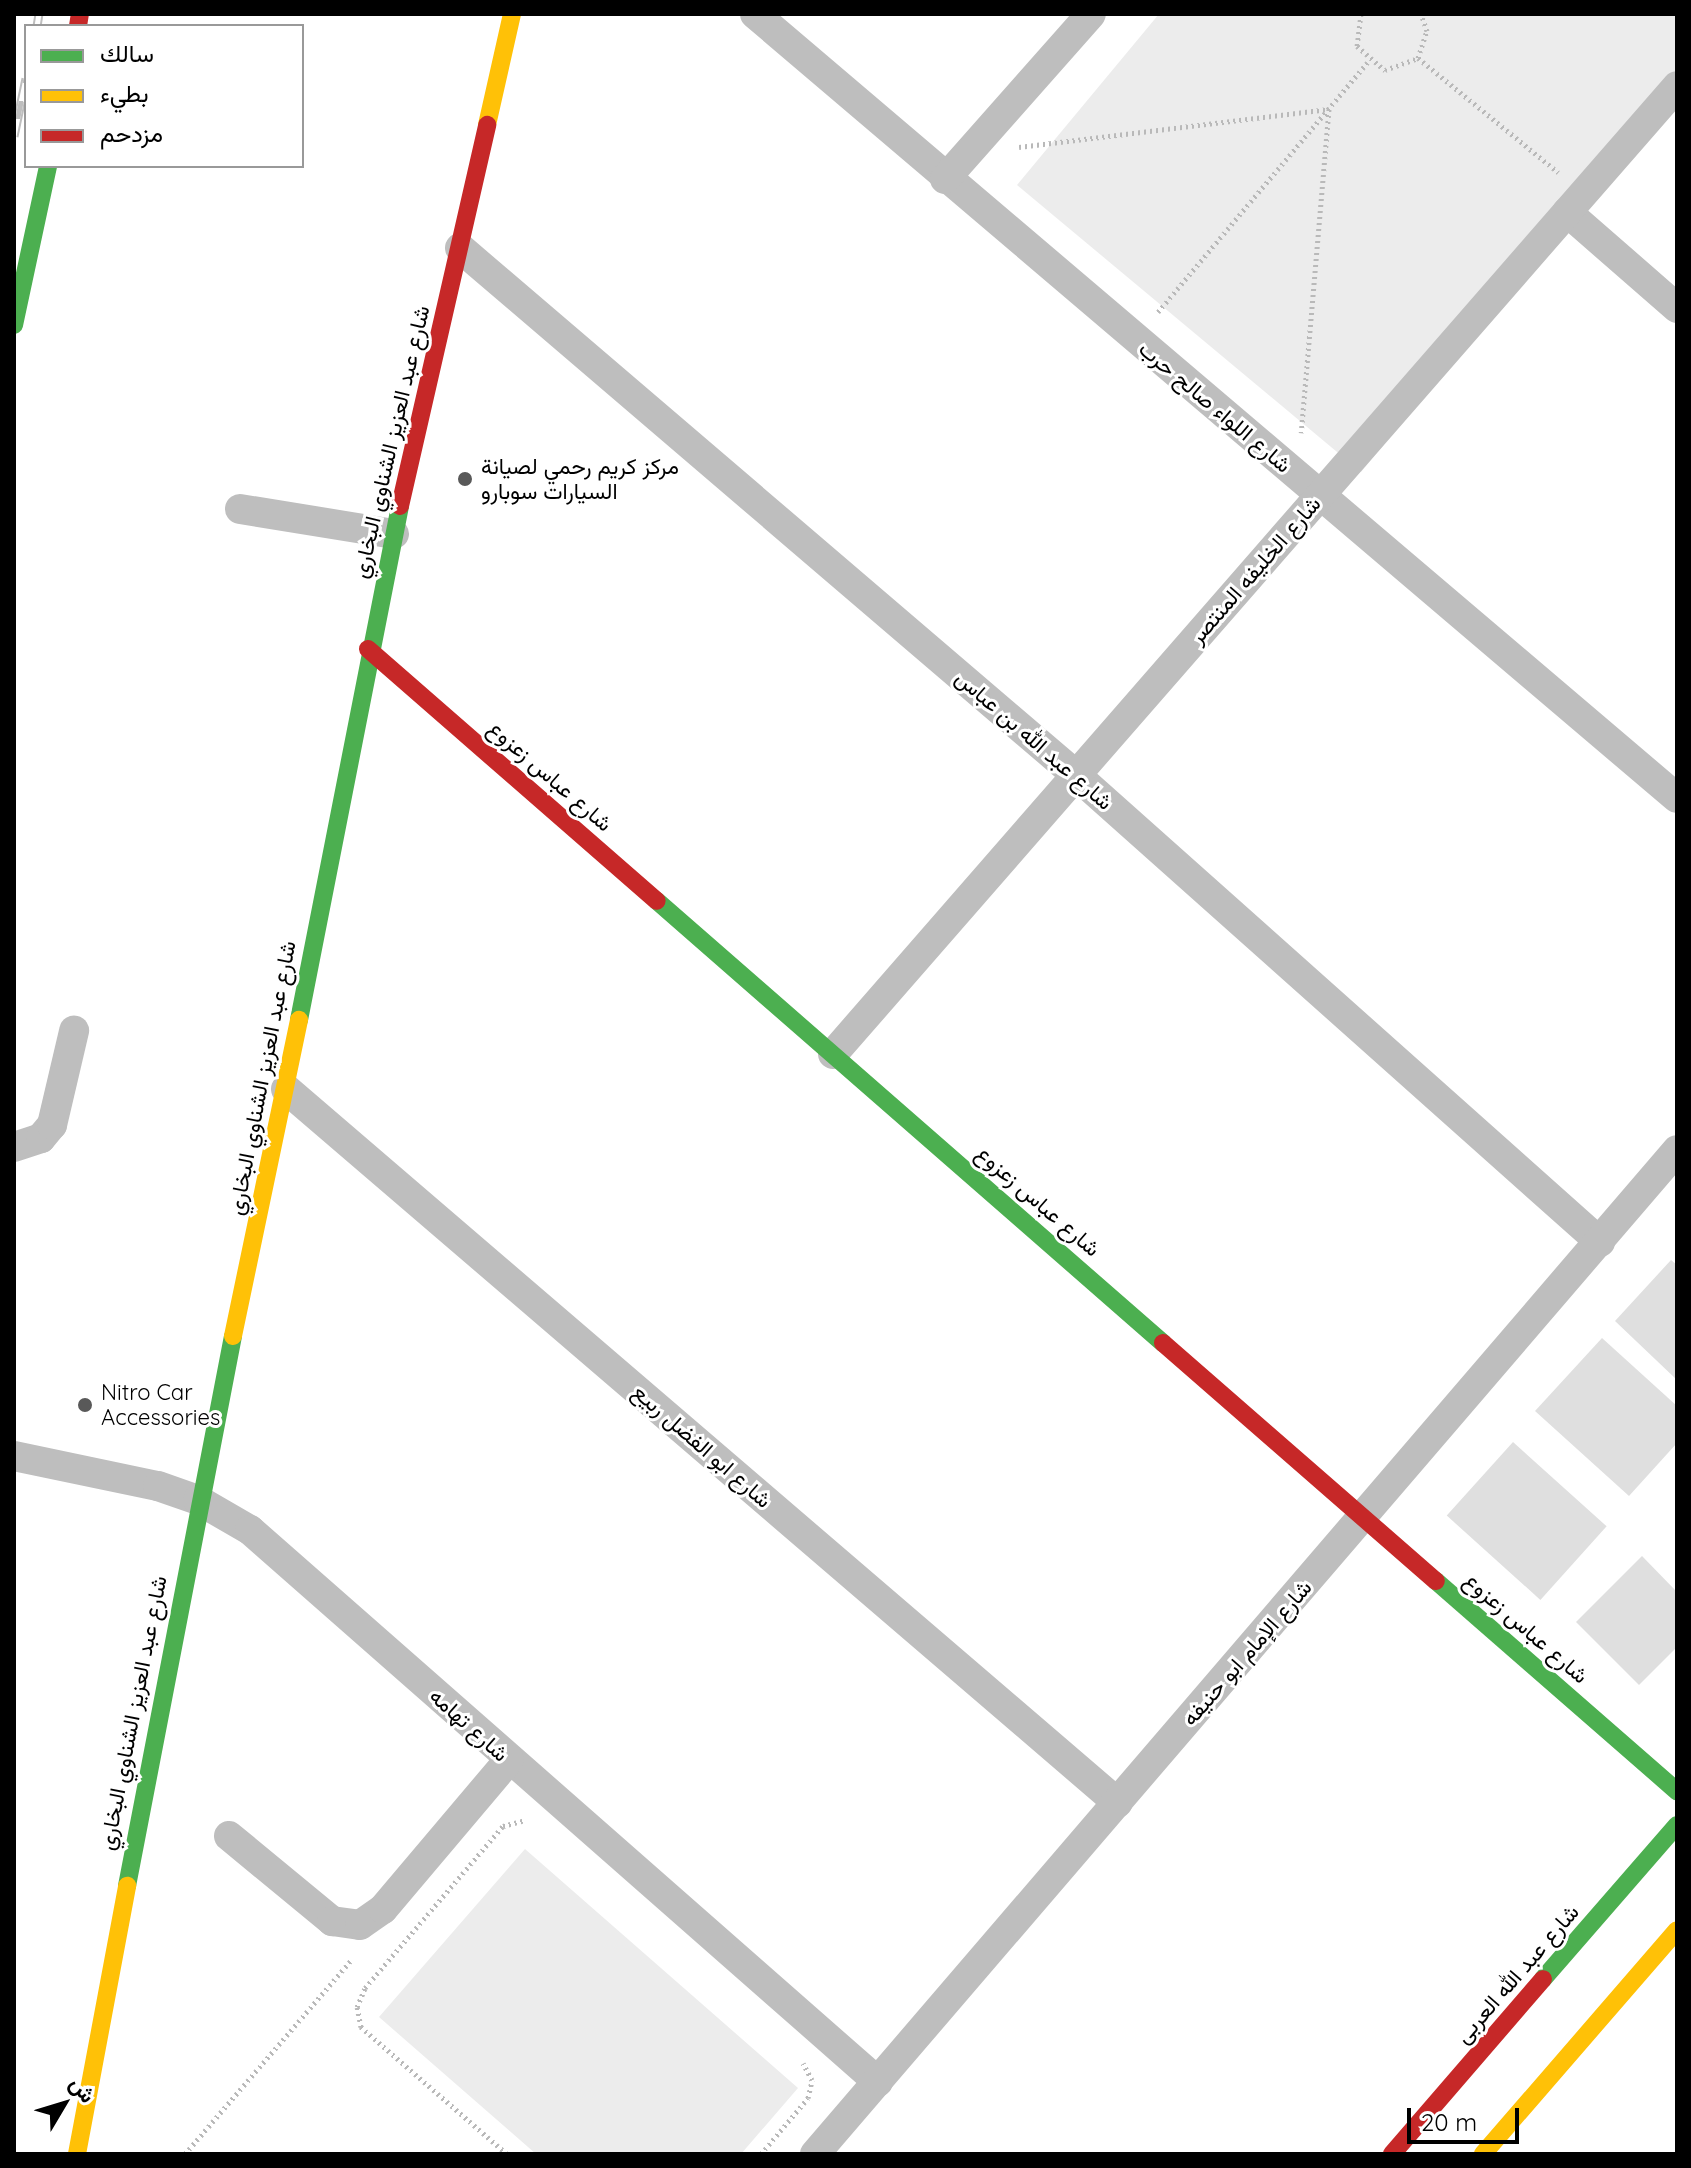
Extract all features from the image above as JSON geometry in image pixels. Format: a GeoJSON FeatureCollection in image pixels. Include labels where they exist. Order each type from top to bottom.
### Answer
{"type":"FeatureCollection","features":[{"type":"Feature","properties":{"kind":"street","name":"شارع عبد العزيز الشناوي البخاري"},"geometry":{"type":"LineString","coordinates":[[77,2154],[198,1500],[286,1089],[368,649],[512,14]]}},
{"type":"Feature","properties":{"kind":"street","name":"شارع اللواء صالح حرب"},"geometry":{"type":"LineString","coordinates":[[755,14],[945,179],[1677,798]]}},
{"type":"Feature","properties":{"kind":"street"},"geometry":{"type":"LineString","coordinates":[[945,179],[1091,14]]}},
{"type":"Feature","properties":{"kind":"street","name":"شارع الخليفه المنتصر"},"geometry":{"type":"LineString","coordinates":[[833,1054],[1076,775],[1308,486],[1576,202],[1677,86]]}},
{"type":"Feature","properties":{"kind":"street"},"geometry":{"type":"LineString","coordinates":[[14,325],[48,168]]}},
{"type":"Feature","properties":{"kind":"street"},"geometry":{"type":"LineString","coordinates":[[1576,202],[1677,308]]}},
{"type":"Feature","properties":{"kind":"street","name":"شارع عبد الله بن عباس"},"geometry":{"type":"LineString","coordinates":[[460,248],[1076,775],[1600,1242]]}},
{"type":"Feature","properties":{"kind":"street"},"geometry":{"type":"LineString","coordinates":[[240,509],[394,534]]}},
{"type":"Feature","properties":{"kind":"street","name":"شارع عباس زعزوع"},"geometry":{"type":"LineString","coordinates":[[368,649],[1677,1791]]}},
{"type":"Feature","properties":{"kind":"street"},"geometry":{"type":"LineString","coordinates":[[14,1147],[41,1138],[52,1125],[74,1031]]}},
{"type":"Feature","properties":{"kind":"street","name":"شارع ابو الفضل ربيع"},"geometry":{"type":"LineString","coordinates":[[286,1089],[1118,1803]]}},
{"type":"Feature","properties":{"kind":"street","name":"شارع الإمام ابو حنيفه"},"geometry":{"type":"LineString","coordinates":[[815,2154],[1677,1150]]}},
{"type":"Feature","properties":{"kind":"street","name":"شارع تهامه"},"geometry":{"type":"LineString","coordinates":[[14,1456],[198,1500],[250,1530],[878,2082]]}},
{"type":"Feature","properties":{"kind":"street"},"geometry":{"type":"LineString","coordinates":[[229,1836],[332,1921],[360,1925],[373,1919],[509,1760]]}},
{"type":"Feature","properties":{"kind":"street","name":"شارع عبد الله العربى"},"geometry":{"type":"LineString","coordinates":[[1392,2154],[1677,1825]]}},
{"type":"Feature","properties":{"kind":"street"},"geometry":{"type":"LineString","coordinates":[[1483,2154],[1677,1930]]}},
{"type":"Feature","properties":{"kind":"path"},"geometry":{"type":"LineString","coordinates":[[1361,14],[1357,46],[1368,62],[1403,68],[1418,58],[1427,31],[1421,14]]}},
{"type":"Feature","properties":{"kind":"path"},"geometry":{"type":"LineString","coordinates":[[1418,58],[1576,202]]}},
{"type":"Feature","properties":{"kind":"path"},"geometry":{"type":"LineString","coordinates":[[1135,340],[1368,62]]}},
{"type":"Feature","properties":{"kind":"path"},"geometry":{"type":"LineString","coordinates":[[971,153],[1329,109]]}},
{"type":"Feature","properties":{"kind":"path"},"geometry":{"type":"LineString","coordinates":[[1308,486],[1329,109]]}},
{"type":"Feature","properties":{"kind":"path"},"geometry":{"type":"LineString","coordinates":[[507,2154],[361,2027],[357,2007],[365,1988],[503,1826],[520,1818],[532,1823]]}},
{"type":"Feature","properties":{"kind":"path"},"geometry":{"type":"LineString","coordinates":[[185,2154],[344,1975],[373,1919]]}},
{"type":"Feature","properties":{"kind":"path"},"geometry":{"type":"LineString","coordinates":[[761,2154],[808,2098],[812,2080],[791,2053]]}},
{"type":"Feature","properties":{"kind":"shaded area"},"geometry":{"type":"Polygon","coordinates":[[[1159,14],[1677,14],[1677,92],[1361,472],[1017,185],[1159,14]]]}},
{"type":"Feature","properties":{"kind":"shaded area"},"geometry":{"type":"Polygon","coordinates":[[[525,1849],[798,2088],[741,2154],[536,2154],[379,2017],[525,1849]]]}},
{"type":"Feature","properties":{"kind":"building"},"geometry":{"type":"Polygon","coordinates":[[[1671,1260],[1677,1265],[1677,1380],[1615,1321],[1671,1260]]]}},
{"type":"Feature","properties":{"kind":"building"},"geometry":{"type":"Polygon","coordinates":[[[1602,1338],[1677,1406],[1677,1443],[1629,1496],[1535,1411],[1602,1338]]]}},
{"type":"Feature","properties":{"kind":"building"},"geometry":{"type":"Polygon","coordinates":[[[1513,1442],[1607,1526],[1540,1600],[1447,1516],[1513,1442]]]}},
{"type":"Feature","properties":{"kind":"building"},"geometry":{"type":"Polygon","coordinates":[[[1642,1556],[1677,1592],[1677,1647],[1639,1685],[1576,1622],[1642,1556]]]}},
{"type":"Feature","properties":{"kind":"railway"},"geometry":{"type":"LineString","coordinates":[[37,24],[39,14]]}},
{"type":"Feature","properties":{"kind":"railway"},"geometry":{"type":"LineString","coordinates":[[14,136],[24,88]]}},
{"type":"Feature","properties":{"kind":"traffic: fast"},"geometry":{"type":"LineString","coordinates":[[14,325],[48,168]]}},
{"type":"Feature","properties":{"kind":"traffic: fast"},"geometry":{"type":"LineString","coordinates":[[299,1020],[400,506]]}},
{"type":"Feature","properties":{"kind":"traffic: fast"},"geometry":{"type":"LineString","coordinates":[[657,901],[1163,1343]]}},
{"type":"Feature","properties":{"kind":"traffic: fast"},"geometry":{"type":"LineString","coordinates":[[127,1886],[233,1336]]}},
{"type":"Feature","properties":{"kind":"traffic: fast"},"geometry":{"type":"LineString","coordinates":[[1436,1581],[1677,1791]]}},
{"type":"Feature","properties":{"kind":"traffic: fast"},"geometry":{"type":"LineString","coordinates":[[1543,1979],[1677,1825]]}},
{"type":"Feature","properties":{"kind":"traffic: slow"},"geometry":{"type":"LineString","coordinates":[[487,125],[512,14]]}},
{"type":"Feature","properties":{"kind":"traffic: slow"},"geometry":{"type":"LineString","coordinates":[[233,1336],[299,1020]]}},
{"type":"Feature","properties":{"kind":"traffic: slow"},"geometry":{"type":"LineString","coordinates":[[77,2154],[127,1886]]}},
{"type":"Feature","properties":{"kind":"traffic: slow"},"geometry":{"type":"LineString","coordinates":[[1483,2154],[1677,1930]]}},
{"type":"Feature","properties":{"kind":"traffic: jam"},"geometry":{"type":"LineString","coordinates":[[78,24],[80,14]]}},
{"type":"Feature","properties":{"kind":"traffic: jam"},"geometry":{"type":"LineString","coordinates":[[400,506],[487,125]]}},
{"type":"Feature","properties":{"kind":"traffic: jam"},"geometry":{"type":"LineString","coordinates":[[368,649],[657,901]]}},
{"type":"Feature","properties":{"kind":"traffic: jam"},"geometry":{"type":"LineString","coordinates":[[1163,1343],[1436,1581]]}},
{"type":"Feature","properties":{"kind":"traffic: jam"},"geometry":{"type":"LineString","coordinates":[[1392,2154],[1543,1979]]}},
{"type":"Feature","properties":{"kind":"place","name":"مركز كريم رحمي لصيانة السيارات سوبارو"},"geometry":{"type":"Point","coordinates":[465,479]}},
{"type":"Feature","properties":{"kind":"place","name":"Nitro Car Accessories"},"geometry":{"type":"Point","coordinates":[85,1405]}}]}
